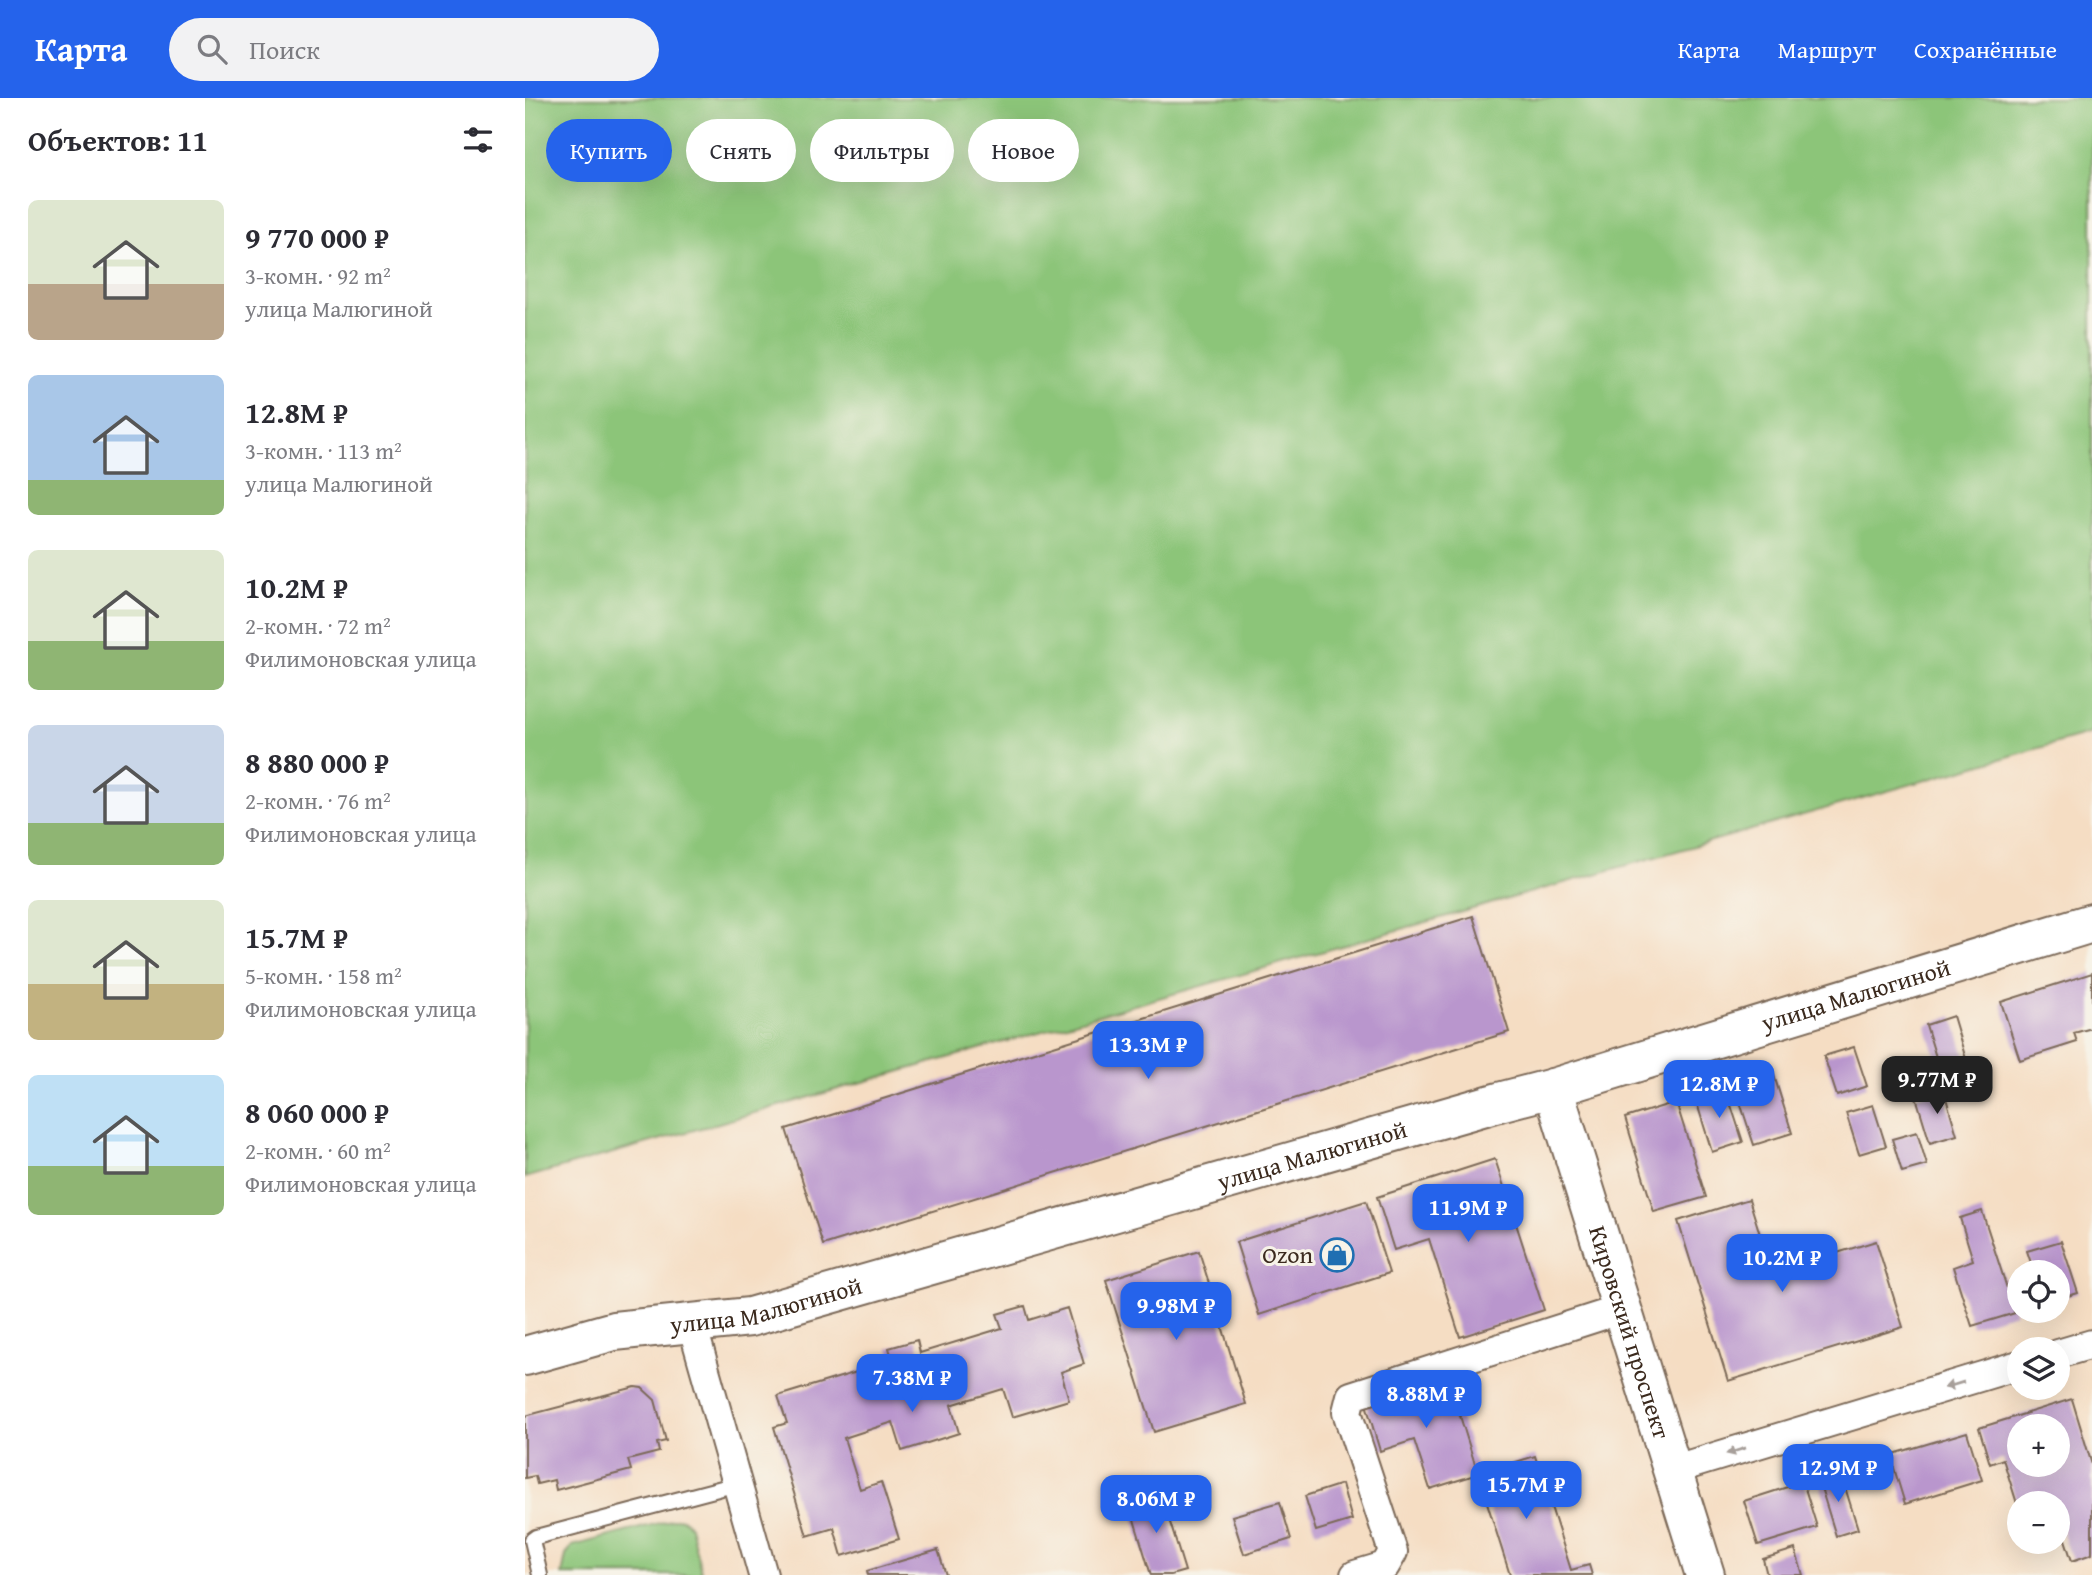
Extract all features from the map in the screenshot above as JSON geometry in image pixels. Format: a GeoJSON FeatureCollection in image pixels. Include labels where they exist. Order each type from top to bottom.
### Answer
{"type":"FeatureCollection","features":[{"type":"Feature","properties":{"kind":"main road","name":"улица Малюгиной"},"geometry":{"type":"LineString","coordinates":[[525,1356],[614,1331],[750,1317],[1553,1088],[2092,923]]}},
{"type":"Feature","properties":{"kind":"main road","name":"Кировский проспект"},"geometry":{"type":"LineString","coordinates":[[1553,1088],[1705,1575]]}},
{"type":"Feature","properties":{"kind":"street"},"geometry":{"type":"LineString","coordinates":[[1355,1575],[1385,1566],[1393,1552],[1347,1412],[1350,1396],[1622,1310]]}},
{"type":"Feature","properties":{"kind":"street"},"geometry":{"type":"LineString","coordinates":[[692,1324],[763,1575]]}},
{"type":"Feature","properties":{"kind":"street"},"geometry":{"type":"LineString","coordinates":[[2070,1350],[2092,1343]]}},
{"type":"Feature","properties":{"kind":"street"},"geometry":{"type":"LineString","coordinates":[[1672,1470],[2007,1369]]}},
{"type":"Feature","properties":{"kind":"lane"},"geometry":{"type":"LineString","coordinates":[[540,1575],[532,1545],[532,1540],[536,1537],[737,1484]]}},
{"type":"Feature","properties":{"kind":"green space"},"geometry":{"type":"Polygon","coordinates":[[[525,98],[2092,98],[2092,733],[525,1178],[525,98]]]}},
{"type":"Feature","properties":{"kind":"green space"},"geometry":{"type":"Polygon","coordinates":[[[678,1518],[685,1520],[690,1526],[702,1575],[562,1575],[566,1555],[572,1546],[678,1518]]]}},
{"type":"Feature","properties":{"kind":"building"},"geometry":{"type":"Polygon","coordinates":[[[1473,916],[1509,1032],[823,1245],[786,1129],[1473,916]]]}},
{"type":"Feature","properties":{"kind":"building"},"geometry":{"type":"Polygon","coordinates":[[[2092,973],[2092,1028],[2074,1033],[2077,1042],[2020,1060],[2001,1002],[2092,973]]]}},
{"type":"Feature","properties":{"kind":"building"},"geometry":{"type":"Polygon","coordinates":[[[1953,1016],[1966,1059],[1939,1067],[1926,1025],[1953,1016]]]}},
{"type":"Feature","properties":{"kind":"building"},"geometry":{"type":"Polygon","coordinates":[[[1854,1047],[1867,1086],[1837,1096],[1824,1056],[1854,1047]]]}},
{"type":"Feature","properties":{"kind":"building"},"geometry":{"type":"Polygon","coordinates":[[[1773,1072],[1792,1133],[1754,1145],[1734,1084],[1773,1072]]]}},
{"type":"Feature","properties":{"kind":"building"},"geometry":{"type":"Polygon","coordinates":[[[1725,1087],[1743,1142],[1712,1152],[1695,1097],[1725,1087]]]}},
{"type":"Feature","properties":{"kind":"building"},"geometry":{"type":"Polygon","coordinates":[[[1943,1088],[1957,1135],[1930,1143],[1916,1097],[1943,1088]]]}},
{"type":"Feature","properties":{"kind":"building"},"geometry":{"type":"Polygon","coordinates":[[[1676,1102],[1706,1197],[1654,1212],[1625,1118],[1676,1102]]]}},
{"type":"Feature","properties":{"kind":"building"},"geometry":{"type":"Polygon","coordinates":[[[1873,1105],[1886,1146],[1859,1154],[1846,1113],[1873,1105]]]}},
{"type":"Feature","properties":{"kind":"building"},"geometry":{"type":"Polygon","coordinates":[[[1917,1132],[1927,1165],[1902,1172],[1892,1139],[1917,1132]]]}},
{"type":"Feature","properties":{"kind":"building"},"geometry":{"type":"Polygon","coordinates":[[[1495,1159],[1544,1310],[1460,1337],[1429,1239],[1394,1250],[1377,1197],[1495,1159]]]}},
{"type":"Feature","properties":{"kind":"building"},"geometry":{"type":"Polygon","coordinates":[[[1749,1199],[1772,1273],[1876,1241],[1903,1327],[1728,1381],[1678,1221],[1749,1199]]]}},
{"type":"Feature","properties":{"kind":"building"},"geometry":{"type":"Polygon","coordinates":[[[1366,1201],[1389,1273],[1259,1315],[1236,1242],[1366,1201]]]}},
{"type":"Feature","properties":{"kind":"building"},"geometry":{"type":"Polygon","coordinates":[[[1982,1211],[2007,1288],[2007,1315],[1972,1326],[1953,1267],[1973,1260],[1960,1218],[1982,1211]]]}},
{"type":"Feature","properties":{"kind":"building"},"geometry":{"type":"Polygon","coordinates":[[[2061,1241],[2067,1260],[2030,1260],[2027,1251],[2061,1241]]]}},
{"type":"Feature","properties":{"kind":"building"},"geometry":{"type":"Polygon","coordinates":[[[1199,1251],[1246,1404],[1154,1432],[1106,1280],[1199,1251]]]}},
{"type":"Feature","properties":{"kind":"building"},"geometry":{"type":"Polygon","coordinates":[[[2070,1269],[2078,1293],[2070,1295],[2070,1269]]]}},
{"type":"Feature","properties":{"kind":"building"},"geometry":{"type":"Polygon","coordinates":[[[1025,1306],[1029,1320],[1067,1308],[1084,1364],[1061,1372],[1069,1400],[1012,1417],[1003,1389],[951,1405],[959,1433],[902,1451],[893,1422],[844,1438],[860,1489],[881,1482],[899,1539],[842,1556],[834,1528],[807,1536],[774,1427],[787,1423],[778,1396],[893,1361],[889,1348],[917,1340],[920,1353],[1002,1328],[997,1314],[1025,1306]]]}},
{"type":"Feature","properties":{"kind":"building"},"geometry":{"type":"Polygon","coordinates":[[[1448,1377],[1478,1474],[1430,1489],[1414,1440],[1380,1451],[1366,1404],[1448,1377]]]}},
{"type":"Feature","properties":{"kind":"building"},"geometry":{"type":"Polygon","coordinates":[[[635,1387],[642,1388],[655,1400],[666,1441],[657,1443],[659,1452],[628,1460],[631,1470],[556,1490],[554,1480],[537,1484],[535,1476],[525,1478],[525,1416],[635,1387]]]}},
{"type":"Feature","properties":{"kind":"building"},"geometry":{"type":"Polygon","coordinates":[[[2072,1399],[2092,1465],[2092,1554],[2072,1561],[2070,1491],[2013,1491],[2009,1477],[2070,1477],[2070,1414],[2024,1414],[2072,1399]]]}},
{"type":"Feature","properties":{"kind":"building"},"geometry":{"type":"Polygon","coordinates":[[[2007,1419],[2007,1472],[2003,1459],[1990,1464],[1979,1428],[2007,1419]]]}},
{"type":"Feature","properties":{"kind":"building"},"geometry":{"type":"Polygon","coordinates":[[[1967,1432],[1982,1480],[1905,1504],[1890,1455],[1967,1432]]]}},
{"type":"Feature","properties":{"kind":"building"},"geometry":{"type":"Polygon","coordinates":[[[1535,1456],[1571,1570],[1589,1565],[1592,1575],[1510,1575],[1478,1474],[1535,1456]]]}},
{"type":"Feature","properties":{"kind":"building"},"geometry":{"type":"Polygon","coordinates":[[[1840,1471],[1858,1529],[1836,1536],[1818,1478],[1840,1471]]]}},
{"type":"Feature","properties":{"kind":"building"},"geometry":{"type":"Polygon","coordinates":[[[1803,1482],[1817,1527],[1758,1545],[1744,1501],[1803,1482]]]}},
{"type":"Feature","properties":{"kind":"building"},"geometry":{"type":"Polygon","coordinates":[[[1342,1484],[1352,1520],[1316,1531],[1305,1496],[1342,1484]]]}},
{"type":"Feature","properties":{"kind":"building"},"geometry":{"type":"Polygon","coordinates":[[[1160,1490],[1185,1571],[1171,1575],[1151,1575],[1128,1500],[1160,1490]]]}},
{"type":"Feature","properties":{"kind":"building"},"geometry":{"type":"Polygon","coordinates":[[[1280,1502],[1291,1539],[1244,1554],[1232,1516],[1280,1502]]]}},
{"type":"Feature","properties":{"kind":"building"},"geometry":{"type":"Polygon","coordinates":[[[1795,1549],[1803,1575],[1767,1575],[1763,1559],[1795,1549]]]}},
{"type":"Feature","properties":{"kind":"building"},"geometry":{"type":"Polygon","coordinates":[[[938,1550],[946,1575],[868,1575],[867,1571],[938,1550]]]}},
{"type":"Feature","properties":{"kind":"place","name":"Ozon"},"geometry":{"type":"Point","coordinates":[1337,1255]}}]}
